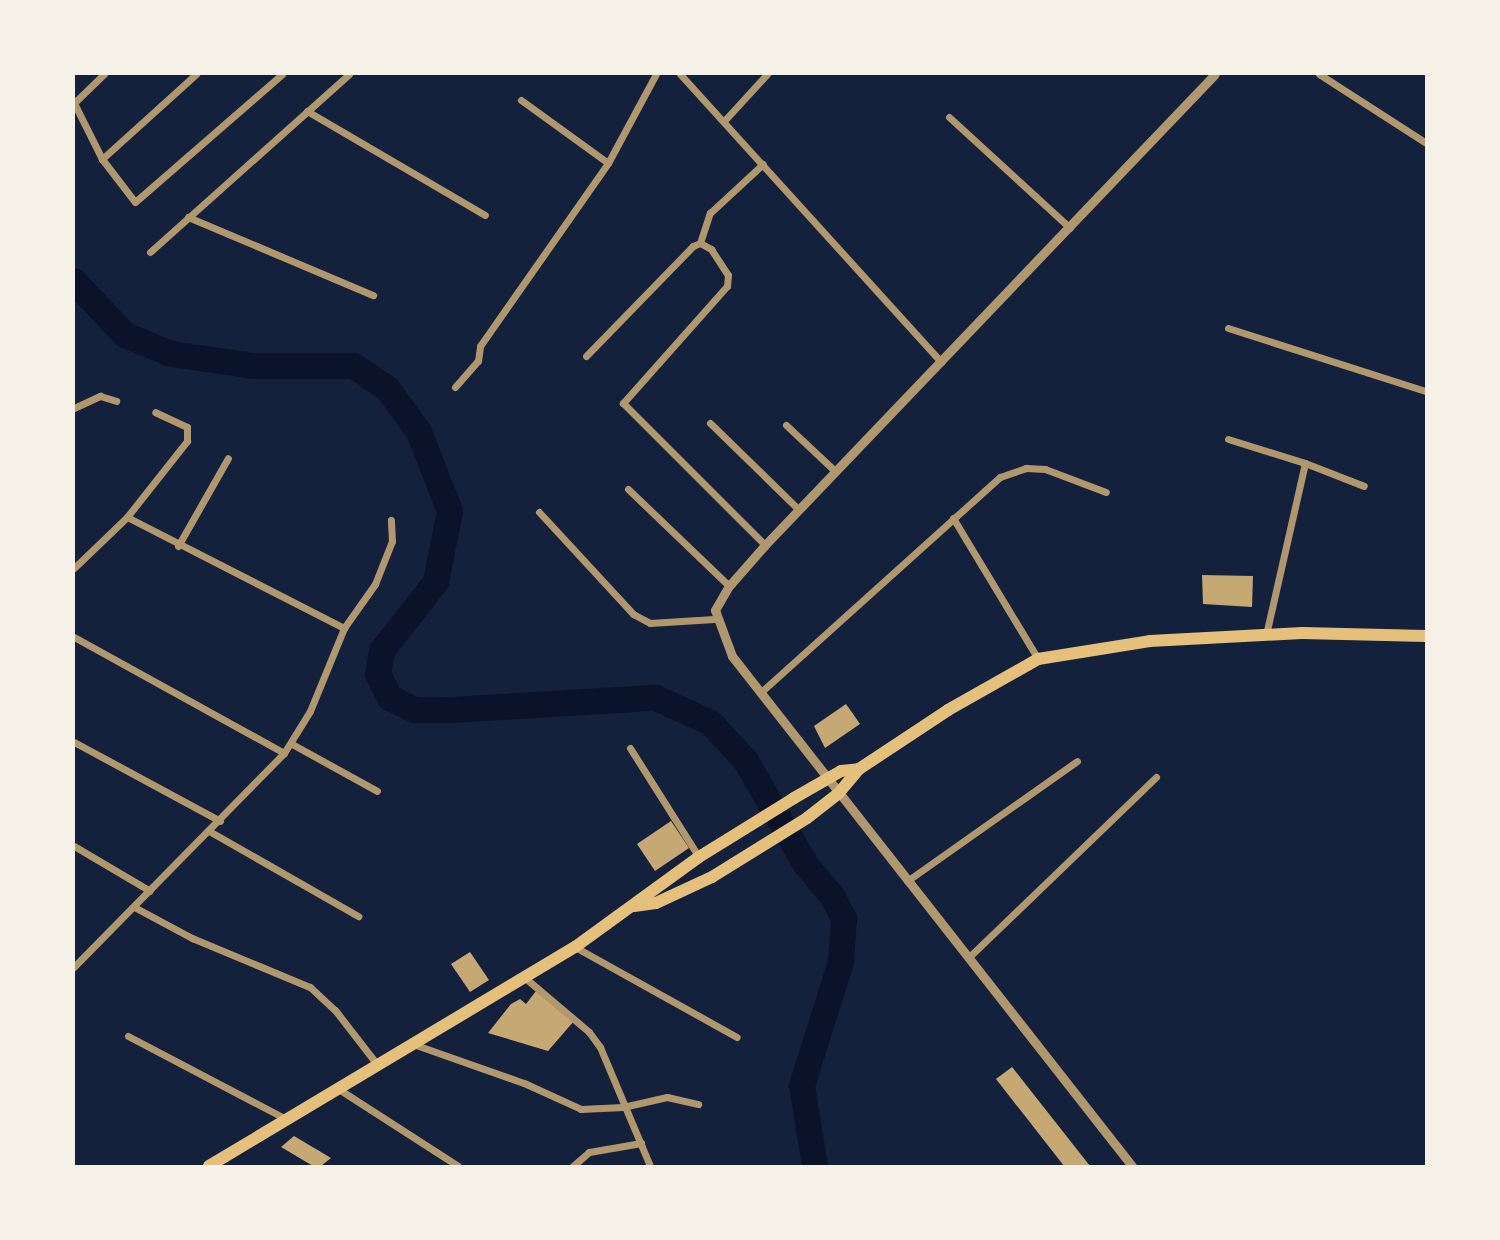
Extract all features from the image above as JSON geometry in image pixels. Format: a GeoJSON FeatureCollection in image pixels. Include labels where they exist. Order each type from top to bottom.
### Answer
{"type":"FeatureCollection","features":[{"type":"Feature","properties":{"kind":"highway"},"geometry":{"type":"LineString","coordinates":[[634,906],[667,898],[807,818],[838,794],[859,769],[968,698],[1038,659],[1101,646],[1266,635],[1426,636]]}},
{"type":"Feature","properties":{"kind":"highway"},"geometry":{"type":"LineString","coordinates":[[218,1165],[376,1063],[575,947],[699,857],[794,798],[827,778],[859,769]]}},
{"type":"Feature","properties":{"kind":"street"},"geometry":{"type":"LineString","coordinates":[[104,74],[74,103],[102,159],[129,200],[141,200],[282,74]]}},
{"type":"Feature","properties":{"kind":"street"},"geometry":{"type":"LineString","coordinates":[[102,159],[196,74]]}},
{"type":"Feature","properties":{"kind":"street"},"geometry":{"type":"LineString","coordinates":[[455,387],[478,361],[480,346],[608,163],[656,74]]}},
{"type":"Feature","properties":{"kind":"street"},"geometry":{"type":"LineString","coordinates":[[680,74],[941,362]]}},
{"type":"Feature","properties":{"kind":"street"},"geometry":{"type":"LineString","coordinates":[[724,121],[767,74]]}},
{"type":"Feature","properties":{"kind":"street"},"geometry":{"type":"LineString","coordinates":[[1132,1167],[760,694],[732,656],[715,619],[715,610],[729,586],[798,509],[1215,74]]}},
{"type":"Feature","properties":{"kind":"street"},"geometry":{"type":"LineString","coordinates":[[1319,74],[1426,143]]}},
{"type":"Feature","properties":{"kind":"street"},"geometry":{"type":"LineString","coordinates":[[150,252],[344,75]]}},
{"type":"Feature","properties":{"kind":"street"},"geometry":{"type":"LineString","coordinates":[[521,100],[608,163]]}},
{"type":"Feature","properties":{"kind":"street"},"geometry":{"type":"LineString","coordinates":[[307,111],[485,215]]}},
{"type":"Feature","properties":{"kind":"street"},"geometry":{"type":"LineString","coordinates":[[948,117],[1070,228]]}},
{"type":"Feature","properties":{"kind":"street"},"geometry":{"type":"LineString","coordinates":[[586,356],[648,290],[700,243],[710,213],[763,164]]}},
{"type":"Feature","properties":{"kind":"street"},"geometry":{"type":"LineString","coordinates":[[188,217],[373,295]]}},
{"type":"Feature","properties":{"kind":"street"},"geometry":{"type":"LineString","coordinates":[[700,243],[719,258],[728,282],[623,402],[765,545]]}},
{"type":"Feature","properties":{"kind":"street"},"geometry":{"type":"LineString","coordinates":[[1228,328],[1426,391]]}},
{"type":"Feature","properties":{"kind":"street"},"geometry":{"type":"LineString","coordinates":[[74,408],[100,396],[116,401]]}},
{"type":"Feature","properties":{"kind":"street"},"geometry":{"type":"LineString","coordinates":[[74,568],[127,517],[190,434],[187,428],[155,412]]}},
{"type":"Feature","properties":{"kind":"street"},"geometry":{"type":"LineString","coordinates":[[710,423],[798,509]]}},
{"type":"Feature","properties":{"kind":"street"},"geometry":{"type":"LineString","coordinates":[[786,425],[835,471]]}},
{"type":"Feature","properties":{"kind":"street"},"geometry":{"type":"LineString","coordinates":[[1228,439],[1305,463],[1364,486]]}},
{"type":"Feature","properties":{"kind":"street"},"geometry":{"type":"LineString","coordinates":[[178,546],[228,458]]}},
{"type":"Feature","properties":{"kind":"street"},"geometry":{"type":"LineString","coordinates":[[1266,635],[1305,463]]}},
{"type":"Feature","properties":{"kind":"street"},"geometry":{"type":"LineString","coordinates":[[760,694],[1000,477],[1026,468],[1071,476],[1105,492]]}},
{"type":"Feature","properties":{"kind":"street"},"geometry":{"type":"LineString","coordinates":[[628,489],[729,586]]}},
{"type":"Feature","properties":{"kind":"street"},"geometry":{"type":"LineString","coordinates":[[539,512],[634,614],[650,623],[715,619]]}},
{"type":"Feature","properties":{"kind":"street"},"geometry":{"type":"LineString","coordinates":[[127,517],[178,546],[344,628]]}},
{"type":"Feature","properties":{"kind":"street"},"geometry":{"type":"LineString","coordinates":[[954,518],[1038,659]]}},
{"type":"Feature","properties":{"kind":"street"},"geometry":{"type":"LineString","coordinates":[[74,967],[135,908],[292,744],[344,628],[375,584],[392,541],[391,520]]}},
{"type":"Feature","properties":{"kind":"street"},"geometry":{"type":"LineString","coordinates":[[74,638],[284,753]]}},
{"type":"Feature","properties":{"kind":"street"},"geometry":{"type":"LineString","coordinates":[[74,742],[220,821]]}},
{"type":"Feature","properties":{"kind":"street"},"geometry":{"type":"LineString","coordinates":[[292,744],[376,790]]}},
{"type":"Feature","properties":{"kind":"street"},"geometry":{"type":"LineString","coordinates":[[630,748],[699,857]]}},
{"type":"Feature","properties":{"kind":"street"},"geometry":{"type":"LineString","coordinates":[[906,881],[1077,761]]}},
{"type":"Feature","properties":{"kind":"street"},"geometry":{"type":"LineString","coordinates":[[968,958],[1156,777]]}},
{"type":"Feature","properties":{"kind":"street"},"geometry":{"type":"LineString","coordinates":[[209,831],[358,916]]}},
{"type":"Feature","properties":{"kind":"street"},"geometry":{"type":"LineString","coordinates":[[74,846],[150,891]]}},
{"type":"Feature","properties":{"kind":"street"},"geometry":{"type":"LineString","coordinates":[[135,908],[192,938],[310,986],[335,1010],[376,1063]]}},
{"type":"Feature","properties":{"kind":"street"},"geometry":{"type":"LineString","coordinates":[[575,947],[737,1037]]}},
{"type":"Feature","properties":{"kind":"street"},"geometry":{"type":"LineString","coordinates":[[524,977],[589,1032],[650,1167]]}},
{"type":"Feature","properties":{"kind":"street"},"geometry":{"type":"LineString","coordinates":[[128,1036],[286,1120]]}},
{"type":"Feature","properties":{"kind":"street"},"geometry":{"type":"LineString","coordinates":[[412,1044],[524,1083],[581,1109],[623,1107],[667,1097],[698,1104]]}},
{"type":"Feature","properties":{"kind":"street"},"geometry":{"type":"LineString","coordinates":[[337,1088],[458,1167]]}},
{"type":"Feature","properties":{"kind":"street"},"geometry":{"type":"LineString","coordinates":[[573,1167],[589,1153],[641,1143]]}},
{"type":"Feature","properties":{"kind":"building"},"geometry":{"type":"Polygon","coordinates":[[[1202,575],[1253,576],[1252,607],[1203,604],[1202,575]]]}},
{"type":"Feature","properties":{"kind":"building"},"geometry":{"type":"Polygon","coordinates":[[[846,704],[860,724],[825,748],[814,726],[846,704]]]}},
{"type":"Feature","properties":{"kind":"building"},"geometry":{"type":"Polygon","coordinates":[[[671,821],[689,848],[655,871],[637,844],[671,821]]]}},
{"type":"Feature","properties":{"kind":"building"},"geometry":{"type":"Polygon","coordinates":[[[470,952],[489,980],[470,992],[451,964],[470,952]]]}},
{"type":"Feature","properties":{"kind":"building"},"geometry":{"type":"Polygon","coordinates":[[[536,991],[574,1021],[548,1051],[488,1033],[511,1004],[520,999],[526,1004],[536,991]]]}},
{"type":"Feature","properties":{"kind":"building"},"geometry":{"type":"Polygon","coordinates":[[[1012,1067],[1090,1166],[1064,1166],[996,1079],[1012,1067]]]}},
{"type":"Feature","properties":{"kind":"building"},"geometry":{"type":"Polygon","coordinates":[[[294,1136],[331,1158],[321,1166],[313,1166],[281,1147],[294,1136]]]}},
{"type":"Feature","properties":{"kind":"waterway"},"geometry":{"type":"LineString","coordinates":[[74,281],[125,335],[171,354],[253,366],[354,366],[387,388],[419,432],[450,511],[436,582],[382,651],[378,674],[390,698],[415,710],[656,698],[711,723],[746,761],[806,865],[832,896],[844,919],[841,962],[802,1086],[815,1166]]}}]}
